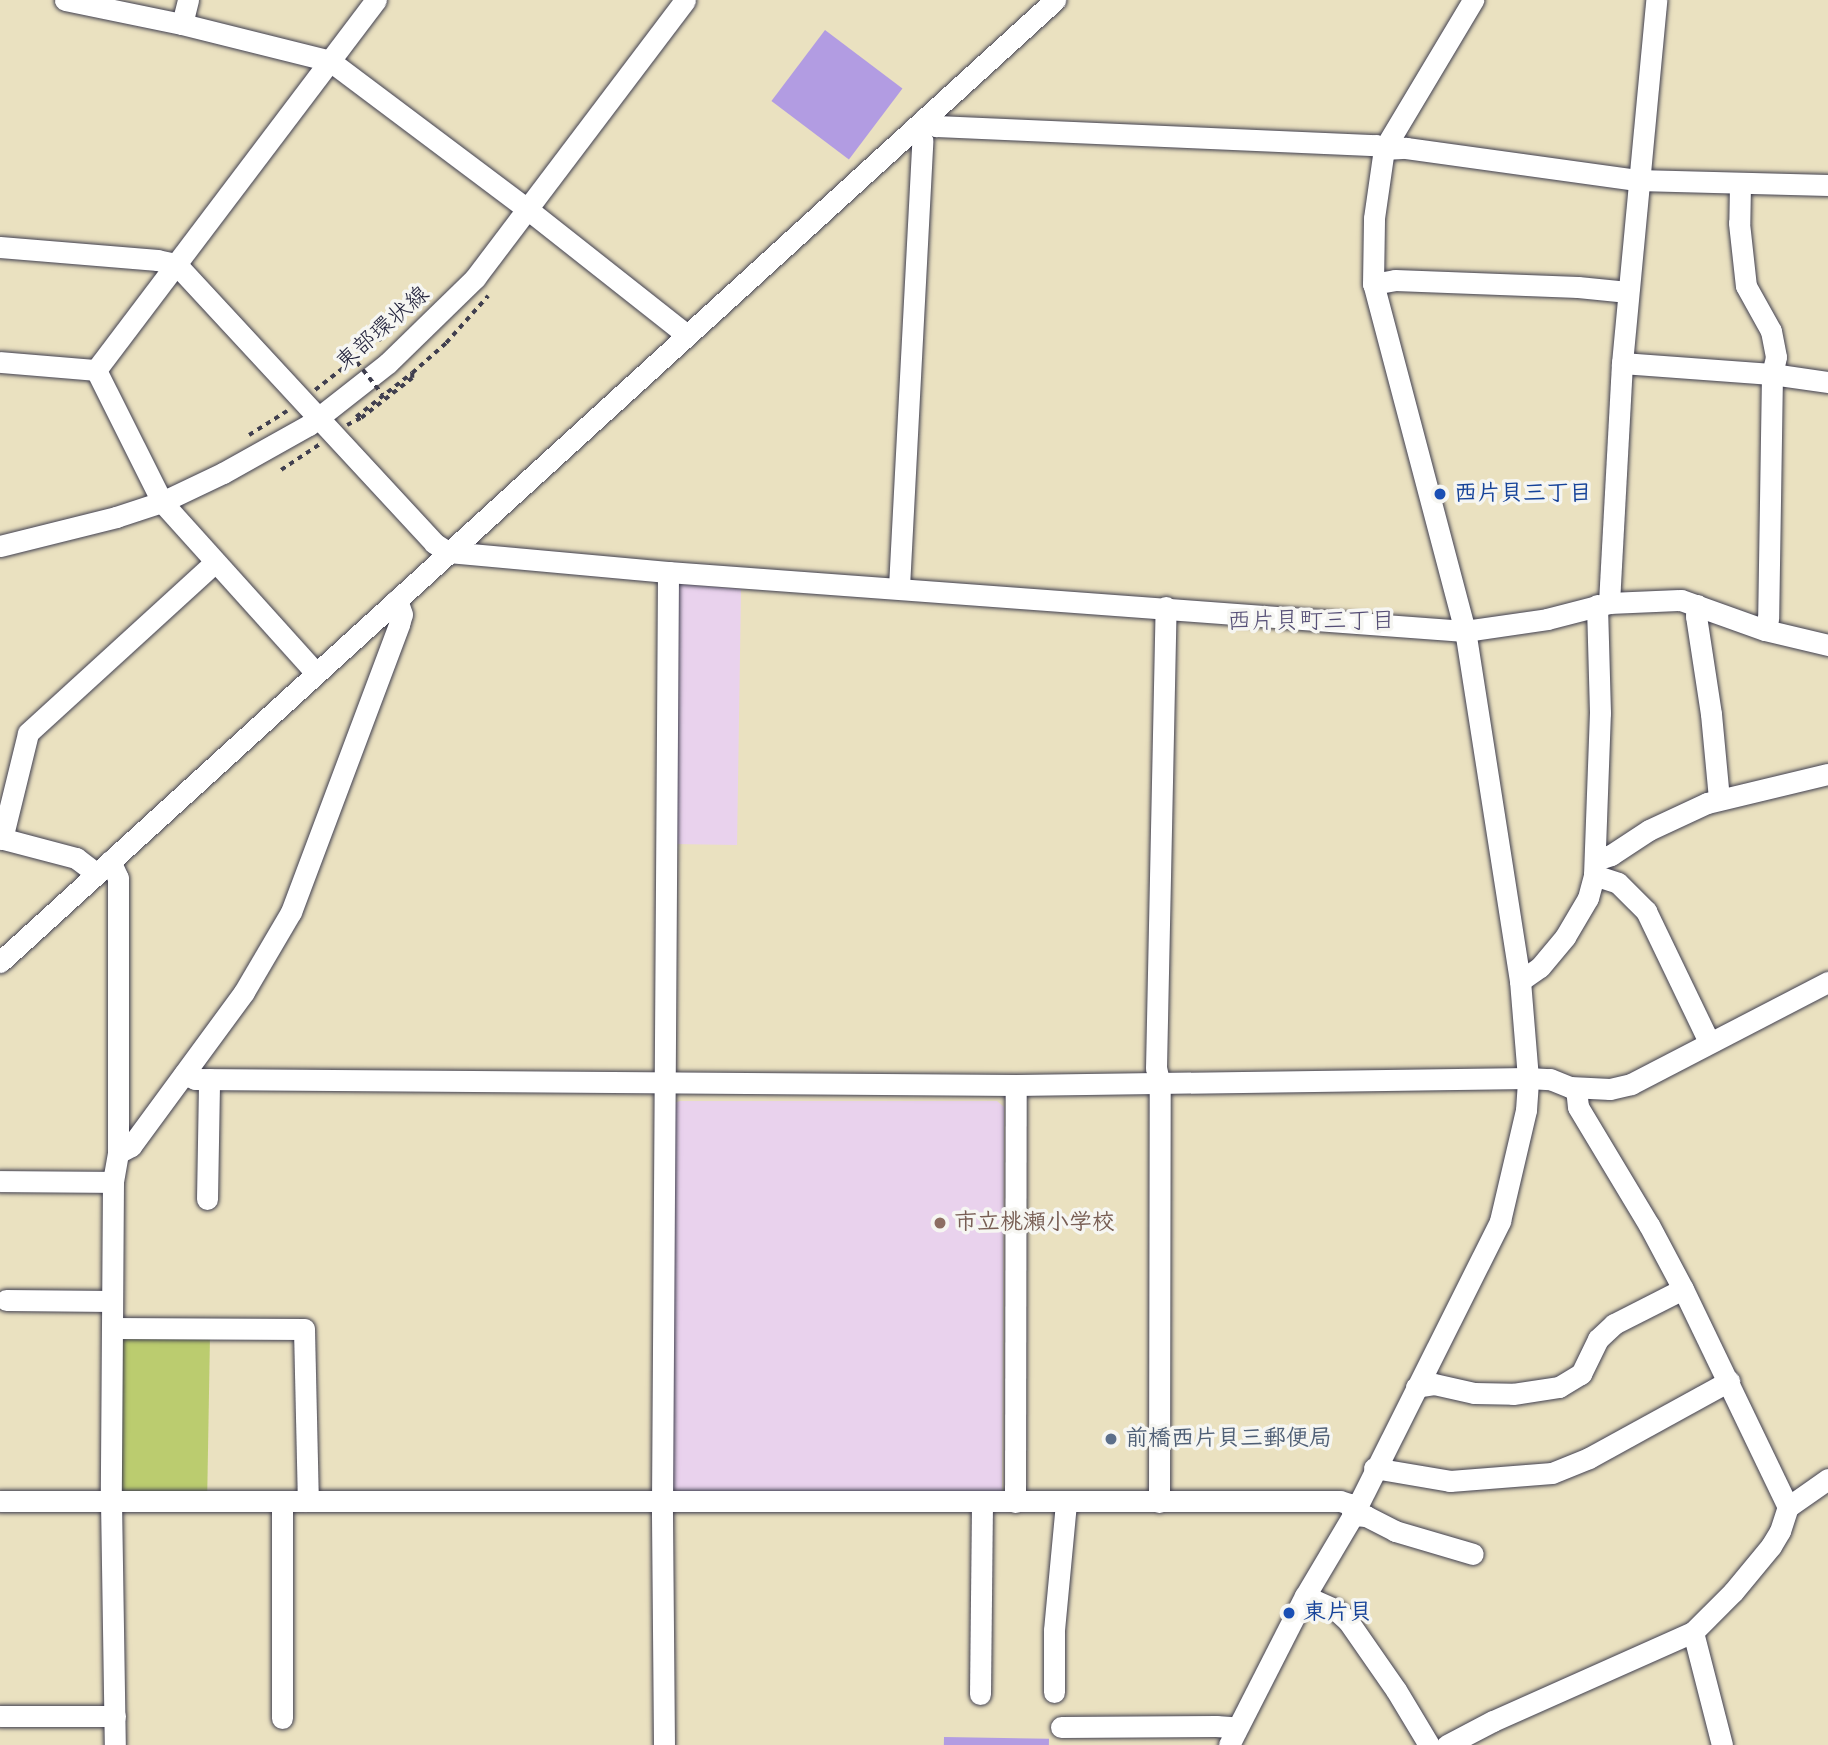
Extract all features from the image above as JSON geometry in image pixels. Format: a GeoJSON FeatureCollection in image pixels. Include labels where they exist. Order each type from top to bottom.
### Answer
{"type":"FeatureCollection","features":[{"type":"Feature","properties":{"kind":"street"},"geometry":{"type":"LineString","coordinates":[[65,0],[182,24],[330,61],[526,208],[687,335]]}},
{"type":"Feature","properties":{"kind":"street"},"geometry":{"type":"LineString","coordinates":[[182,24],[188,0]]}},
{"type":"Feature","properties":{"kind":"street"},"geometry":{"type":"LineString","coordinates":[[96,370],[376,0]]}},
{"type":"Feature","properties":{"kind":"street","name":"東部環状線"},"geometry":{"type":"LineString","coordinates":[[0,546],[83,527],[162,502],[258,455],[320,416],[388,363],[452,304],[685,0]]}},
{"type":"Feature","properties":{"kind":"street"},"geometry":{"type":"LineString","coordinates":[[0,962],[1055,0]]}},
{"type":"Feature","properties":{"kind":"street"},"geometry":{"type":"LineString","coordinates":[[1232,1738],[1305,1596],[1353,1515],[1374,1468],[1500,1221],[1527,1110],[1528,1078],[1520,981],[1465,631],[1373,284],[1374,218],[1384,149],[1473,0]]}},
{"type":"Feature","properties":{"kind":"street"},"geometry":{"type":"LineString","coordinates":[[1520,981],[1540,967],[1565,937],[1588,898],[1595,867],[1603,604],[1637,180],[1656,0]]}},
{"type":"Feature","properties":{"kind":"street"},"geometry":{"type":"LineString","coordinates":[[919,123],[936,126],[1376,145],[1384,149],[1406,148],[1637,180],[1828,185]]}},
{"type":"Feature","properties":{"kind":"street"},"geometry":{"type":"LineString","coordinates":[[900,587],[922,141],[919,123]]}},
{"type":"Feature","properties":{"kind":"street"},"geometry":{"type":"LineString","coordinates":[[1740,184],[1739,223],[1746,286],[1774,340],[1776,357],[1772,374],[1768,618],[1765,630]]}},
{"type":"Feature","properties":{"kind":"street"},"geometry":{"type":"LineString","coordinates":[[0,247],[157,260],[176,264],[320,416],[434,542],[448,552],[668,572],[900,587],[1465,631],[1546,619],[1603,604],[1670,599],[1697,605],[1765,630],[1828,645]]}},
{"type":"Feature","properties":{"kind":"street"},"geometry":{"type":"LineString","coordinates":[[1373,284],[1395,280],[1578,287],[1628,292]]}},
{"type":"Feature","properties":{"kind":"street"},"geometry":{"type":"LineString","coordinates":[[0,362],[96,370]]}},
{"type":"Feature","properties":{"kind":"street"},"geometry":{"type":"LineString","coordinates":[[1622,363],[1772,374],[1828,382]]}},
{"type":"Feature","properties":{"kind":"street"},"geometry":{"type":"LineString","coordinates":[[96,370],[162,502],[316,673]]}},
{"type":"Feature","properties":{"kind":"street"},"geometry":{"type":"LineString","coordinates":[[115,1745],[111,1501],[113,1182],[118,1153],[118,878],[103,867],[76,858],[1,839],[27,733],[215,562]]}},
{"type":"Feature","properties":{"kind":"street"},"geometry":{"type":"LineString","coordinates":[[664,1745],[662,1503],[668,572]]}},
{"type":"Feature","properties":{"kind":"street"},"geometry":{"type":"LineString","coordinates":[[118,1153],[127,1151],[253,980],[291,912],[399,624],[402,614],[397,600]]}},
{"type":"Feature","properties":{"kind":"street"},"geometry":{"type":"LineString","coordinates":[[1697,605],[1696,617],[1719,800]]}},
{"type":"Feature","properties":{"kind":"street"},"geometry":{"type":"LineString","coordinates":[[1159,1502],[1160,1085],[1156,1068],[1166,607]]}},
{"type":"Feature","properties":{"kind":"street"},"geometry":{"type":"LineString","coordinates":[[1595,867],[1670,819],[1719,800],[1828,774]]}},
{"type":"Feature","properties":{"kind":"street"},"geometry":{"type":"LineString","coordinates":[[1595,867],[1618,883],[1646,911],[1709,1042]]}},
{"type":"Feature","properties":{"kind":"street"},"geometry":{"type":"LineString","coordinates":[[184,1074],[192,1079],[666,1084],[1160,1085],[1528,1078],[1550,1079],[1576,1088],[1610,1088],[1630,1084],[1828,982]]}},
{"type":"Feature","properties":{"kind":"street"},"geometry":{"type":"LineString","coordinates":[[207,1199],[209,1079]]}},
{"type":"Feature","properties":{"kind":"street"},"geometry":{"type":"LineString","coordinates":[[1015,1502],[1016,1085]]}},
{"type":"Feature","properties":{"kind":"street"},"geometry":{"type":"LineString","coordinates":[[1576,1088],[1578,1107],[1649,1225],[1683,1289],[1730,1381],[1788,1507]]}},
{"type":"Feature","properties":{"kind":"street"},"geometry":{"type":"LineString","coordinates":[[0,1181],[113,1182]]}},
{"type":"Feature","properties":{"kind":"street"},"geometry":{"type":"LineString","coordinates":[[1416,1387],[1434,1384],[1474,1393],[1513,1394],[1559,1387],[1581,1374],[1598,1339],[1614,1324],[1683,1289]]}},
{"type":"Feature","properties":{"kind":"street"},"geometry":{"type":"LineString","coordinates":[[6,1300],[112,1301]]}},
{"type":"Feature","properties":{"kind":"street"},"geometry":{"type":"LineString","coordinates":[[112,1328],[304,1329],[307,1501]]}},
{"type":"Feature","properties":{"kind":"street"},"geometry":{"type":"LineString","coordinates":[[1374,1468],[1450,1481],[1552,1474],[1589,1458],[1730,1381]]}},
{"type":"Feature","properties":{"kind":"street"},"geometry":{"type":"LineString","coordinates":[[1447,1745],[1493,1721],[1693,1632],[1733,1592],[1771,1546],[1780,1531],[1788,1507],[1826,1485]]}},
{"type":"Feature","properties":{"kind":"street"},"geometry":{"type":"LineString","coordinates":[[0,1501],[1340,1501],[1350,1504],[1353,1515]]}},
{"type":"Feature","properties":{"kind":"street"},"geometry":{"type":"LineString","coordinates":[[282,1501],[282,1718]]}},
{"type":"Feature","properties":{"kind":"street"},"geometry":{"type":"LineString","coordinates":[[980,1694],[982,1502]]}},
{"type":"Feature","properties":{"kind":"street"},"geometry":{"type":"LineString","coordinates":[[1054,1692],[1054,1630],[1066,1502]]}},
{"type":"Feature","properties":{"kind":"street"},"geometry":{"type":"LineString","coordinates":[[1353,1515],[1366,1516],[1395,1531],[1473,1554]]}},
{"type":"Feature","properties":{"kind":"street"},"geometry":{"type":"LineString","coordinates":[[1305,1596],[1336,1610],[1348,1622],[1396,1690],[1429,1745]]}},
{"type":"Feature","properties":{"kind":"street"},"geometry":{"type":"LineString","coordinates":[[1693,1632],[1722,1745]]}},
{"type":"Feature","properties":{"kind":"street"},"geometry":{"type":"LineString","coordinates":[[0,1716],[114,1716]]}},
{"type":"Feature","properties":{"kind":"street"},"geometry":{"type":"LineString","coordinates":[[1061,1727],[1230,1727],[1232,1738]]}},
{"type":"Feature","properties":{"kind":"path"},"geometry":{"type":"LineString","coordinates":[[343,428],[412,373],[488,296]]}},
{"type":"Feature","properties":{"kind":"path"},"geometry":{"type":"LineString","coordinates":[[311,393],[408,316]]}},
{"type":"Feature","properties":{"kind":"path"},"geometry":{"type":"LineString","coordinates":[[357,362],[383,395]]}},
{"type":"Feature","properties":{"kind":"path"},"geometry":{"type":"LineString","coordinates":[[355,418],[361,418],[412,378],[412,373]]}},
{"type":"Feature","properties":{"kind":"path"},"geometry":{"type":"LineString","coordinates":[[247,436],[293,407]]}},
{"type":"Feature","properties":{"kind":"path"},"geometry":{"type":"LineString","coordinates":[[281,470],[325,440]]}},
{"type":"Feature","properties":{"kind":"shaded area"},"geometry":{"type":"Polygon","coordinates":[[[679,584],[741,589],[737,845],[673,844],[675,590],[679,584]]]}},
{"type":"Feature","properties":{"kind":"shaded area"},"geometry":{"type":"Polygon","coordinates":[[[997,1101],[1004,1107],[1002,1491],[672,1495],[674,1103],[997,1101]]]}},
{"type":"Feature","properties":{"kind":"green space"},"geometry":{"type":"Polygon","coordinates":[[[121,1335],[210,1337],[207,1495],[118,1493],[121,1335]]]}},
{"type":"Feature","properties":{"kind":"building"},"geometry":{"type":"Polygon","coordinates":[[[825,30],[902,88],[849,159],[771,101],[825,30]]]}},
{"type":"Feature","properties":{"kind":"building"},"geometry":{"type":"Polygon","coordinates":[[[944,1737],[1049,1739],[1049,1745],[944,1745],[944,1737]]]}},
{"type":"Feature","properties":{"kind":"place","name":"西片貝三丁目"},"geometry":{"type":"Point","coordinates":[1440,494]}},
{"type":"Feature","properties":{"kind":"place","name":"市立桃瀬小学校"},"geometry":{"type":"Point","coordinates":[940,1223]}},
{"type":"Feature","properties":{"kind":"place","name":"前橋西片貝三郵便局"},"geometry":{"type":"Point","coordinates":[1111,1439]}},
{"type":"Feature","properties":{"kind":"place","name":"東片貝"},"geometry":{"type":"Point","coordinates":[1289,1613]}},
{"type":"Feature","properties":{"kind":"district","name":"西片貝町三丁目"},"geometry":{"type":"Point","coordinates":[1311,622]}}]}
